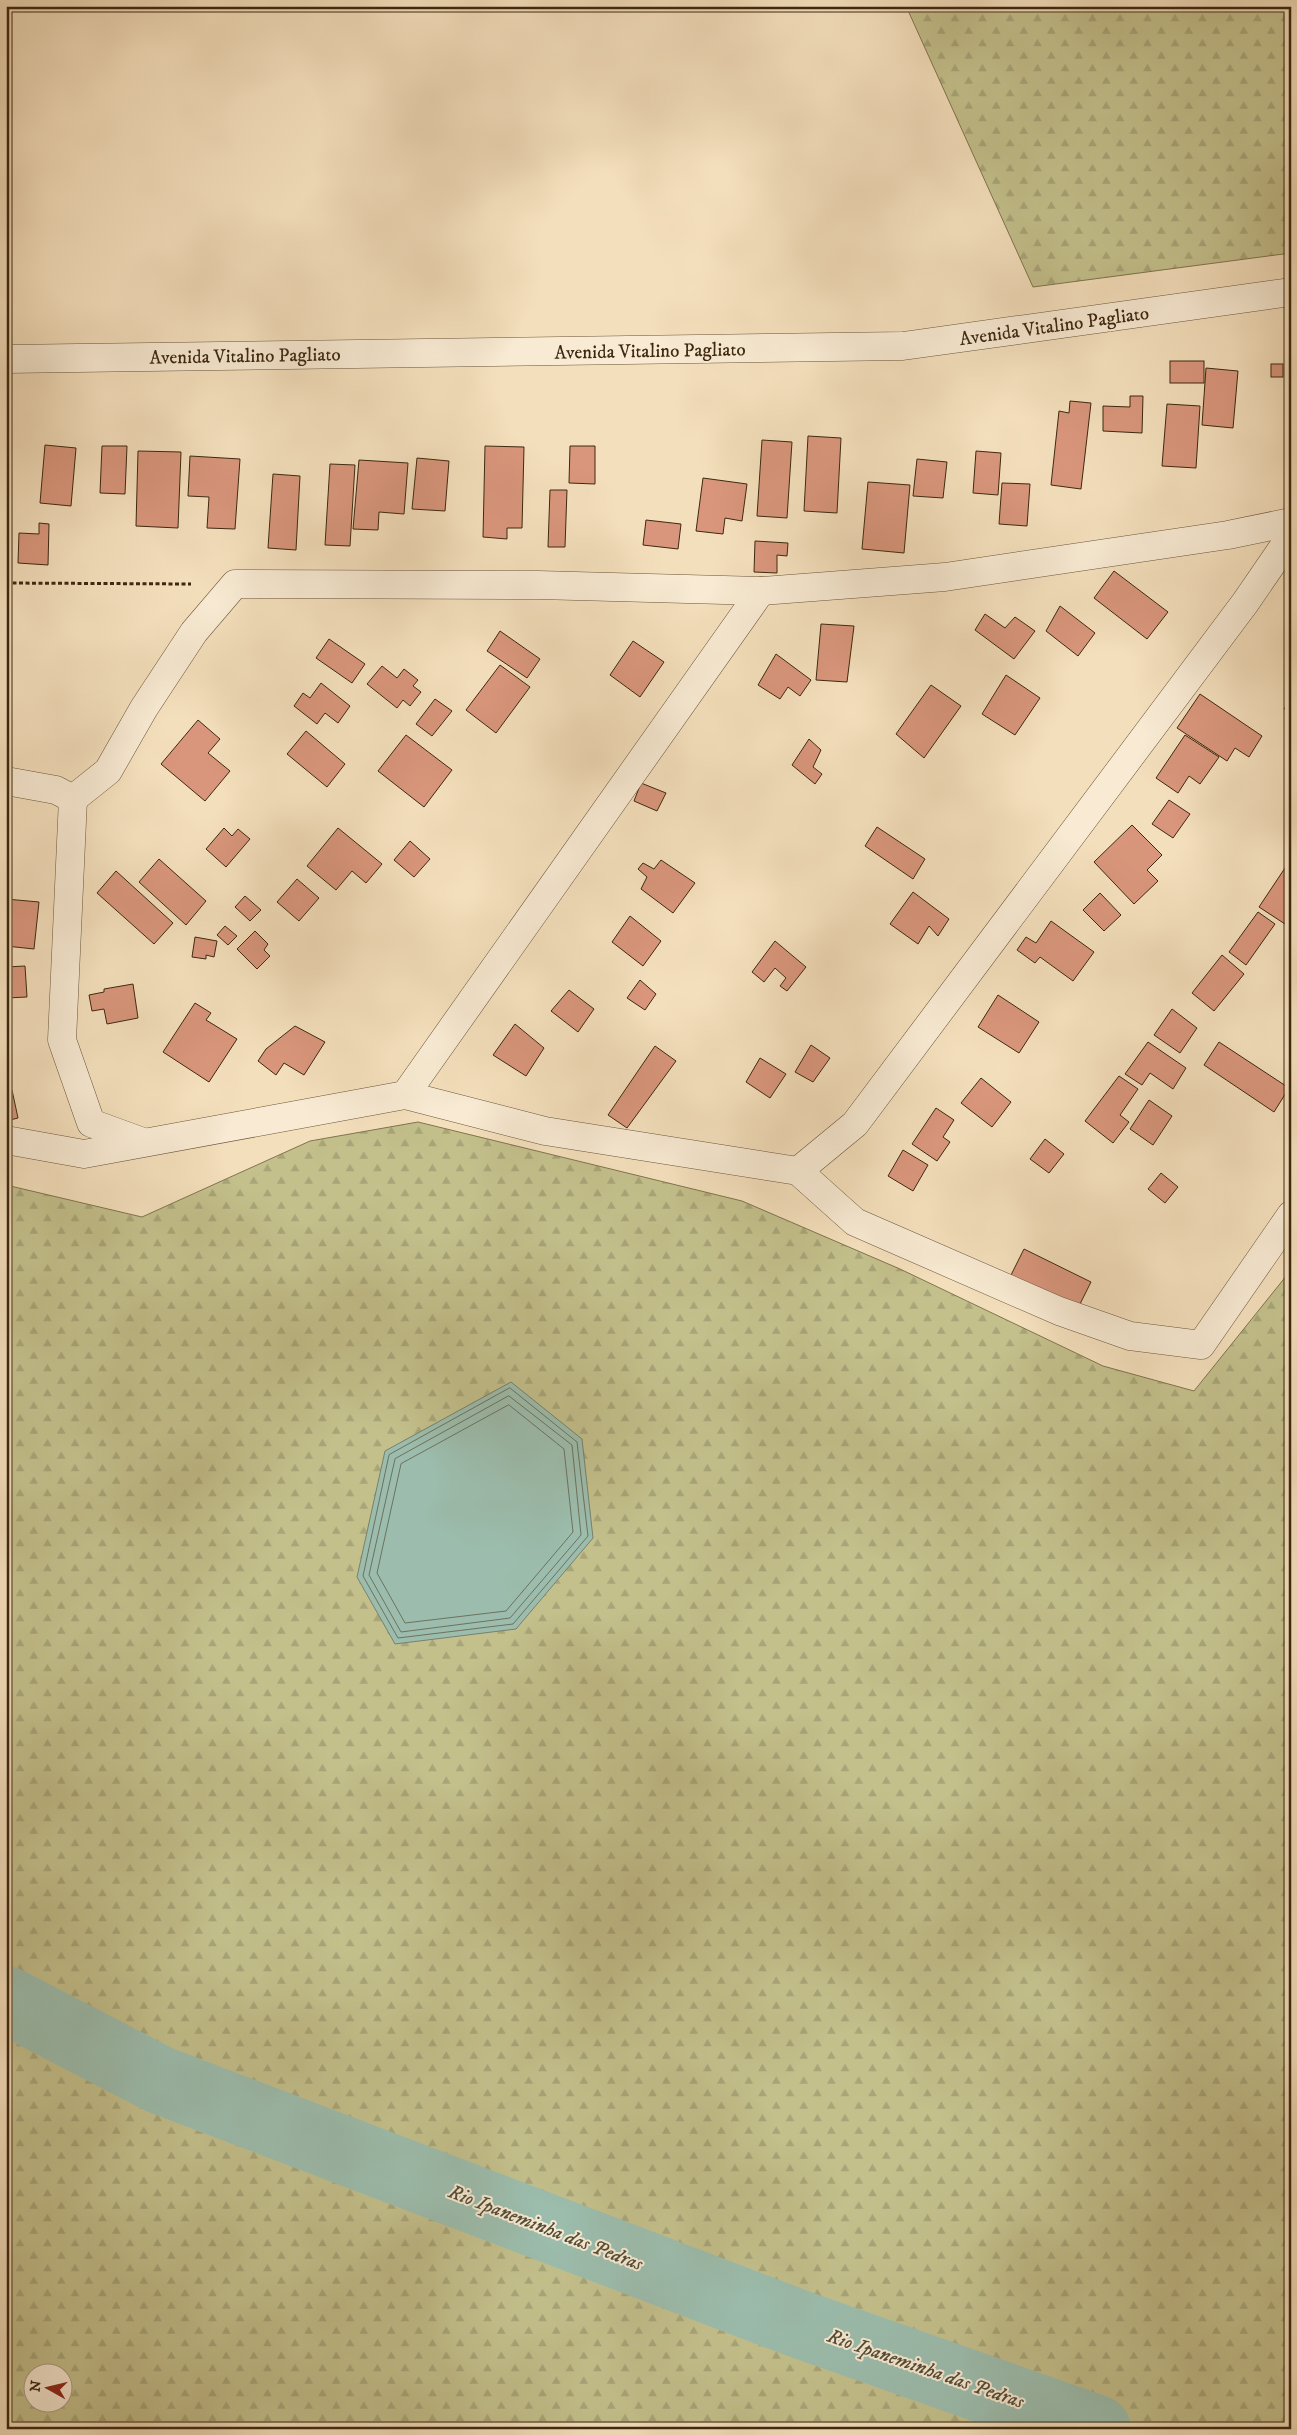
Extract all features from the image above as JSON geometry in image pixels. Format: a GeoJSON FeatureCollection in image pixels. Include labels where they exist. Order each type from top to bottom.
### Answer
{"type":"FeatureCollection","features":[{"type":"Feature","properties":{"kind":"street","name":"Avenida Vitalino Pagliato"},"geometry":{"type":"LineString","coordinates":[[6,359],[903,346],[1291,292]]}},
{"type":"Feature","properties":{"kind":"street"},"geometry":{"type":"LineString","coordinates":[[144,1142],[91,1123],[62,1040],[74,799],[108,771],[144,708],[194,632],[235,584],[528,585],[761,591],[945,577],[1228,535],[1291,522]]}},
{"type":"Feature","properties":{"kind":"street"},"geometry":{"type":"LineString","coordinates":[[798,1171],[855,1124],[1245,603],[1291,536]]}},
{"type":"Feature","properties":{"kind":"street"},"geometry":{"type":"LineString","coordinates":[[405,1095],[761,591]]}},
{"type":"Feature","properties":{"kind":"street"},"geometry":{"type":"LineString","coordinates":[[6,781],[56,790],[74,799]]}},
{"type":"Feature","properties":{"kind":"street"},"geometry":{"type":"LineString","coordinates":[[6,1140],[84,1154],[405,1095],[545,1131],[798,1171],[855,1222],[1059,1312],[1130,1336],[1201,1345],[1291,1215]]}},
{"type":"Feature","properties":{"kind":"path"},"geometry":{"type":"LineString","coordinates":[[6,583],[235,584]]}},
{"type":"Feature","properties":{"kind":"green space"},"geometry":{"type":"Polygon","coordinates":[[[906,6],[1291,6],[1291,253],[1033,287],[906,6]]]}},
{"type":"Feature","properties":{"kind":"green space"},"geometry":{"type":"Polygon","coordinates":[[[418,1122],[742,1201],[900,1269],[1103,1366],[1194,1391],[1291,1270],[1291,2429],[6,2429],[6,1185],[142,1217],[310,1141],[418,1122]]]}},
{"type":"Feature","properties":{"kind":"water"},"geometry":{"type":"Polygon","coordinates":[[[511,1382],[582,1439],[593,1538],[516,1629],[395,1644],[357,1577],[385,1451],[511,1382]]]}},
{"type":"Feature","properties":{"kind":"building"},"geometry":{"type":"Polygon","coordinates":[[[1170,361],[1204,361],[1204,383],[1170,383],[1170,361]]]}},
{"type":"Feature","properties":{"kind":"building"},"geometry":{"type":"Polygon","coordinates":[[[1271,364],[1283,364],[1283,377],[1271,377],[1271,364]]]}},
{"type":"Feature","properties":{"kind":"building"},"geometry":{"type":"Polygon","coordinates":[[[1206,368],[1238,371],[1233,428],[1202,425],[1206,368]]]}},
{"type":"Feature","properties":{"kind":"building"},"geometry":{"type":"Polygon","coordinates":[[[1290,371],[1291,437],[1287,437],[1290,371]]]}},
{"type":"Feature","properties":{"kind":"building"},"geometry":{"type":"Polygon","coordinates":[[[1130,396],[1143,396],[1142,433],[1103,431],[1103,406],[1130,407],[1130,396]]]}},
{"type":"Feature","properties":{"kind":"building"},"geometry":{"type":"Polygon","coordinates":[[[1070,401],[1091,403],[1081,489],[1051,485],[1059,411],[1069,413],[1070,401]]]}},
{"type":"Feature","properties":{"kind":"building"},"geometry":{"type":"Polygon","coordinates":[[[1167,404],[1200,406],[1196,468],[1162,466],[1167,404]]]}},
{"type":"Feature","properties":{"kind":"building"},"geometry":{"type":"Polygon","coordinates":[[[808,436],[841,438],[837,513],[804,511],[808,436]]]}},
{"type":"Feature","properties":{"kind":"building"},"geometry":{"type":"Polygon","coordinates":[[[762,440],[792,442],[787,518],[757,516],[762,440]]]}},
{"type":"Feature","properties":{"kind":"building"},"geometry":{"type":"Polygon","coordinates":[[[45,445],[76,448],[71,506],[40,503],[45,445]]]}},
{"type":"Feature","properties":{"kind":"building"},"geometry":{"type":"Polygon","coordinates":[[[102,446],[127,446],[125,494],[100,493],[102,446]]]}},
{"type":"Feature","properties":{"kind":"building"},"geometry":{"type":"Polygon","coordinates":[[[485,446],[524,447],[522,528],[507,528],[507,539],[483,537],[485,446]]]}},
{"type":"Feature","properties":{"kind":"building"},"geometry":{"type":"Polygon","coordinates":[[[570,446],[595,446],[595,484],[569,483],[570,446]]]}},
{"type":"Feature","properties":{"kind":"building"},"geometry":{"type":"Polygon","coordinates":[[[138,451],[181,452],[178,528],[136,526],[138,451]]]}},
{"type":"Feature","properties":{"kind":"building"},"geometry":{"type":"Polygon","coordinates":[[[976,451],[1001,453],[998,495],[973,493],[976,451]]]}},
{"type":"Feature","properties":{"kind":"building"},"geometry":{"type":"Polygon","coordinates":[[[190,456],[240,459],[235,529],[207,528],[209,497],[188,496],[190,456]]]}},
{"type":"Feature","properties":{"kind":"building"},"geometry":{"type":"Polygon","coordinates":[[[417,458],[449,461],[445,511],[412,509],[417,458]]]}},
{"type":"Feature","properties":{"kind":"building"},"geometry":{"type":"Polygon","coordinates":[[[917,459],[947,462],[943,498],[913,496],[917,459]]]}},
{"type":"Feature","properties":{"kind":"building"},"geometry":{"type":"Polygon","coordinates":[[[359,460],[408,463],[404,514],[379,512],[378,530],[353,529],[359,460]]]}},
{"type":"Feature","properties":{"kind":"building"},"geometry":{"type":"Polygon","coordinates":[[[330,464],[355,465],[350,546],[325,545],[330,464]]]}},
{"type":"Feature","properties":{"kind":"building"},"geometry":{"type":"Polygon","coordinates":[[[273,474],[300,476],[296,550],[268,548],[273,474]]]}},
{"type":"Feature","properties":{"kind":"building"},"geometry":{"type":"Polygon","coordinates":[[[703,478],[747,484],[742,521],[725,518],[723,534],[696,531],[703,478]]]}},
{"type":"Feature","properties":{"kind":"building"},"geometry":{"type":"Polygon","coordinates":[[[868,482],[910,485],[904,553],[862,549],[868,482]]]}},
{"type":"Feature","properties":{"kind":"building"},"geometry":{"type":"Polygon","coordinates":[[[1002,483],[1030,484],[1027,526],[999,524],[1002,483]]]}},
{"type":"Feature","properties":{"kind":"building"},"geometry":{"type":"Polygon","coordinates":[[[550,490],[567,490],[565,547],[548,547],[550,490]]]}},
{"type":"Feature","properties":{"kind":"building"},"geometry":{"type":"Polygon","coordinates":[[[646,520],[681,524],[678,549],[643,545],[646,520]]]}},
{"type":"Feature","properties":{"kind":"building"},"geometry":{"type":"Polygon","coordinates":[[[39,523],[49,524],[48,565],[18,563],[19,533],[39,534],[39,523]]]}},
{"type":"Feature","properties":{"kind":"building"},"geometry":{"type":"Polygon","coordinates":[[[755,541],[788,543],[787,556],[777,555],[777,573],[754,572],[755,541]]]}},
{"type":"Feature","properties":{"kind":"building"},"geometry":{"type":"Polygon","coordinates":[[[1114,571],[1168,612],[1147,639],[1094,598],[1114,571]]]}},
{"type":"Feature","properties":{"kind":"building"},"geometry":{"type":"Polygon","coordinates":[[[1060,606],[1095,633],[1078,656],[1046,631],[1060,606]]]}},
{"type":"Feature","properties":{"kind":"building"},"geometry":{"type":"Polygon","coordinates":[[[985,614],[1005,628],[1015,617],[1035,631],[1014,659],[975,630],[985,614]]]}},
{"type":"Feature","properties":{"kind":"building"},"geometry":{"type":"Polygon","coordinates":[[[821,624],[854,626],[847,682],[816,680],[821,624]]]}},
{"type":"Feature","properties":{"kind":"building"},"geometry":{"type":"Polygon","coordinates":[[[500,631],[540,659],[527,678],[487,651],[500,631]]]}},
{"type":"Feature","properties":{"kind":"building"},"geometry":{"type":"Polygon","coordinates":[[[329,639],[365,664],[352,683],[316,658],[329,639]]]}},
{"type":"Feature","properties":{"kind":"building"},"geometry":{"type":"Polygon","coordinates":[[[633,641],[664,662],[640,697],[610,675],[633,641]]]}},
{"type":"Feature","properties":{"kind":"building"},"geometry":{"type":"Polygon","coordinates":[[[776,654],[811,680],[800,696],[788,687],[780,699],[758,685],[776,654]]]}},
{"type":"Feature","properties":{"kind":"building"},"geometry":{"type":"Polygon","coordinates":[[[500,665],[530,687],[496,733],[466,710],[500,665]]]}},
{"type":"Feature","properties":{"kind":"building"},"geometry":{"type":"Polygon","coordinates":[[[382,666],[397,678],[404,669],[418,680],[413,686],[421,692],[410,706],[403,700],[397,708],[367,684],[382,666]]]}},
{"type":"Feature","properties":{"kind":"building"},"geometry":{"type":"Polygon","coordinates":[[[1006,675],[1040,698],[1015,735],[982,714],[1006,675]]]}},
{"type":"Feature","properties":{"kind":"building"},"geometry":{"type":"Polygon","coordinates":[[[321,683],[350,706],[338,723],[325,713],[317,724],[294,706],[303,693],[310,698],[321,683]]]}},
{"type":"Feature","properties":{"kind":"building"},"geometry":{"type":"Polygon","coordinates":[[[931,685],[961,706],[924,758],[896,734],[931,685]]]}},
{"type":"Feature","properties":{"kind":"building"},"geometry":{"type":"Polygon","coordinates":[[[1200,694],[1262,736],[1249,757],[1235,748],[1227,761],[1177,728],[1200,694]]]}},
{"type":"Feature","properties":{"kind":"building"},"geometry":{"type":"Polygon","coordinates":[[[1291,697],[1291,713],[1284,709],[1291,697]]]}},
{"type":"Feature","properties":{"kind":"building"},"geometry":{"type":"Polygon","coordinates":[[[435,699],[452,711],[432,736],[416,724],[435,699]]]}},
{"type":"Feature","properties":{"kind":"building"},"geometry":{"type":"Polygon","coordinates":[[[198,720],[220,739],[208,753],[230,771],[205,801],[161,764],[198,720]]]}},
{"type":"Feature","properties":{"kind":"building"},"geometry":{"type":"Polygon","coordinates":[[[306,731],[345,764],[327,787],[287,754],[306,731]]]}},
{"type":"Feature","properties":{"kind":"building"},"geometry":{"type":"Polygon","coordinates":[[[406,735],[452,770],[424,807],[378,771],[406,735]]]}},
{"type":"Feature","properties":{"kind":"building"},"geometry":{"type":"Polygon","coordinates":[[[1185,735],[1219,757],[1200,784],[1189,776],[1178,793],[1156,778],[1185,735]]]}},
{"type":"Feature","properties":{"kind":"building"},"geometry":{"type":"Polygon","coordinates":[[[809,739],[821,750],[813,767],[822,774],[815,784],[792,765],[809,739]]]}},
{"type":"Feature","properties":{"kind":"building"},"geometry":{"type":"Polygon","coordinates":[[[641,783],[666,793],[657,811],[634,801],[641,783]]]}},
{"type":"Feature","properties":{"kind":"building"},"geometry":{"type":"Polygon","coordinates":[[[1169,800],[1190,814],[1173,838],[1152,824],[1169,800]]]}},
{"type":"Feature","properties":{"kind":"building"},"geometry":{"type":"Polygon","coordinates":[[[1132,825],[1162,855],[1147,870],[1158,881],[1134,904],[1094,862],[1132,825]]]}},
{"type":"Feature","properties":{"kind":"building"},"geometry":{"type":"Polygon","coordinates":[[[877,827],[925,859],[913,879],[865,846],[877,827]]]}},
{"type":"Feature","properties":{"kind":"building"},"geometry":{"type":"Polygon","coordinates":[[[224,828],[232,836],[238,829],[250,839],[226,867],[206,849],[224,828]]]}},
{"type":"Feature","properties":{"kind":"building"},"geometry":{"type":"Polygon","coordinates":[[[338,828],[382,864],[366,883],[352,871],[336,890],[307,866],[338,828]]]}},
{"type":"Feature","properties":{"kind":"building"},"geometry":{"type":"Polygon","coordinates":[[[410,841],[430,859],[414,877],[394,860],[410,841]]]}},
{"type":"Feature","properties":{"kind":"building"},"geometry":{"type":"Polygon","coordinates":[[[159,859],[206,901],[186,925],[139,882],[159,859]]]}},
{"type":"Feature","properties":{"kind":"building"},"geometry":{"type":"Polygon","coordinates":[[[1291,859],[1291,916],[1285,924],[1259,907],[1291,859]]]}},
{"type":"Feature","properties":{"kind":"building"},"geometry":{"type":"Polygon","coordinates":[[[661,860],[695,883],[673,913],[641,889],[647,877],[638,869],[643,863],[654,869],[661,860]]]}},
{"type":"Feature","properties":{"kind":"building"},"geometry":{"type":"Polygon","coordinates":[[[116,871],[173,923],[154,944],[97,893],[116,871]]]}},
{"type":"Feature","properties":{"kind":"building"},"geometry":{"type":"Polygon","coordinates":[[[297,879],[319,898],[299,921],[277,902],[297,879]]]}},
{"type":"Feature","properties":{"kind":"building"},"geometry":{"type":"Polygon","coordinates":[[[913,892],[949,919],[938,936],[929,926],[918,944],[890,924],[913,892]]]}},
{"type":"Feature","properties":{"kind":"building"},"geometry":{"type":"Polygon","coordinates":[[[1100,893],[1121,915],[1104,931],[1083,910],[1100,893]]]}},
{"type":"Feature","properties":{"kind":"building"},"geometry":{"type":"Polygon","coordinates":[[[245,896],[261,910],[250,921],[235,907],[245,896]]]}},
{"type":"Feature","properties":{"kind":"building"},"geometry":{"type":"Polygon","coordinates":[[[6,899],[39,902],[34,949],[6,946],[6,899]]]}},
{"type":"Feature","properties":{"kind":"building"},"geometry":{"type":"Polygon","coordinates":[[[1258,912],[1275,924],[1246,965],[1229,952],[1258,912]]]}},
{"type":"Feature","properties":{"kind":"building"},"geometry":{"type":"Polygon","coordinates":[[[630,916],[661,941],[643,966],[612,942],[630,916]]]}},
{"type":"Feature","properties":{"kind":"building"},"geometry":{"type":"Polygon","coordinates":[[[1051,921],[1094,952],[1073,981],[1040,957],[1035,963],[1017,950],[1026,937],[1036,943],[1051,921]]]}},
{"type":"Feature","properties":{"kind":"building"},"geometry":{"type":"Polygon","coordinates":[[[225,926],[237,936],[228,945],[217,935],[225,926]]]}},
{"type":"Feature","properties":{"kind":"building"},"geometry":{"type":"Polygon","coordinates":[[[255,931],[268,944],[264,950],[270,956],[257,969],[237,949],[255,931]]]}},
{"type":"Feature","properties":{"kind":"building"},"geometry":{"type":"Polygon","coordinates":[[[195,937],[217,941],[214,957],[206,955],[206,959],[192,957],[195,937]]]}},
{"type":"Feature","properties":{"kind":"building"},"geometry":{"type":"Polygon","coordinates":[[[775,941],[806,967],[787,991],[780,986],[786,978],[775,968],[764,982],[752,972],[775,941]]]}},
{"type":"Feature","properties":{"kind":"building"},"geometry":{"type":"Polygon","coordinates":[[[1222,955],[1244,974],[1214,1011],[1192,993],[1222,955]]]}},
{"type":"Feature","properties":{"kind":"building"},"geometry":{"type":"Polygon","coordinates":[[[25,966],[27,997],[6,998],[6,967],[25,966]]]}},
{"type":"Feature","properties":{"kind":"building"},"geometry":{"type":"Polygon","coordinates":[[[640,980],[656,994],[645,1010],[627,998],[640,980]]]}},
{"type":"Feature","properties":{"kind":"building"},"geometry":{"type":"Polygon","coordinates":[[[133,984],[138,1018],[107,1024],[104,1009],[92,1011],[89,995],[104,992],[104,989],[133,984]]]}},
{"type":"Feature","properties":{"kind":"building"},"geometry":{"type":"Polygon","coordinates":[[[569,990],[594,1009],[578,1032],[551,1011],[569,990]]]}},
{"type":"Feature","properties":{"kind":"building"},"geometry":{"type":"Polygon","coordinates":[[[998,995],[1039,1022],[1019,1053],[978,1027],[998,995]]]}},
{"type":"Feature","properties":{"kind":"building"},"geometry":{"type":"Polygon","coordinates":[[[195,1003],[211,1013],[206,1020],[237,1039],[209,1082],[163,1052],[195,1003]]]}},
{"type":"Feature","properties":{"kind":"building"},"geometry":{"type":"Polygon","coordinates":[[[1172,1009],[1197,1028],[1180,1053],[1154,1035],[1172,1009]]]}},
{"type":"Feature","properties":{"kind":"building"},"geometry":{"type":"Polygon","coordinates":[[[515,1024],[544,1048],[526,1076],[493,1055],[515,1024]]]}},
{"type":"Feature","properties":{"kind":"building"},"geometry":{"type":"Polygon","coordinates":[[[295,1026],[325,1042],[304,1075],[284,1063],[276,1075],[258,1061],[266,1049],[295,1026]]]}},
{"type":"Feature","properties":{"kind":"building"},"geometry":{"type":"Polygon","coordinates":[[[1148,1042],[1186,1068],[1173,1089],[1150,1073],[1142,1085],[1125,1074],[1148,1042]]]}},
{"type":"Feature","properties":{"kind":"building"},"geometry":{"type":"Polygon","coordinates":[[[1219,1042],[1289,1088],[1274,1112],[1204,1065],[1219,1042]]]}},
{"type":"Feature","properties":{"kind":"building"},"geometry":{"type":"Polygon","coordinates":[[[811,1045],[830,1058],[813,1082],[795,1072],[811,1045]]]}},
{"type":"Feature","properties":{"kind":"building"},"geometry":{"type":"Polygon","coordinates":[[[655,1046],[676,1061],[627,1128],[608,1115],[655,1046]]]}},
{"type":"Feature","properties":{"kind":"building"},"geometry":{"type":"Polygon","coordinates":[[[760,1058],[786,1074],[770,1098],[746,1082],[760,1058]]]}},
{"type":"Feature","properties":{"kind":"building"},"geometry":{"type":"Polygon","coordinates":[[[1119,1076],[1138,1089],[1120,1115],[1129,1122],[1113,1143],[1085,1121],[1119,1076]]]}},
{"type":"Feature","properties":{"kind":"building"},"geometry":{"type":"Polygon","coordinates":[[[981,1078],[1011,1102],[992,1127],[961,1103],[981,1078]]]}},
{"type":"Feature","properties":{"kind":"building"},"geometry":{"type":"Polygon","coordinates":[[[12,1090],[18,1118],[6,1121],[6,1091],[12,1090]]]}},
{"type":"Feature","properties":{"kind":"building"},"geometry":{"type":"Polygon","coordinates":[[[1149,1100],[1172,1116],[1153,1145],[1130,1129],[1149,1100]]]}},
{"type":"Feature","properties":{"kind":"building"},"geometry":{"type":"Polygon","coordinates":[[[936,1108],[954,1120],[943,1137],[950,1142],[937,1161],[912,1144],[936,1108]]]}},
{"type":"Feature","properties":{"kind":"building"},"geometry":{"type":"Polygon","coordinates":[[[1045,1139],[1064,1154],[1049,1173],[1030,1159],[1045,1139]]]}},
{"type":"Feature","properties":{"kind":"building"},"geometry":{"type":"Polygon","coordinates":[[[903,1150],[928,1165],[913,1191],[888,1176],[903,1150]]]}},
{"type":"Feature","properties":{"kind":"building"},"geometry":{"type":"Polygon","coordinates":[[[1161,1173],[1178,1187],[1165,1203],[1148,1189],[1161,1173]]]}},
{"type":"Feature","properties":{"kind":"building"},"geometry":{"type":"Polygon","coordinates":[[[1024,1249],[1091,1282],[1076,1312],[1009,1279],[1024,1249]]]}},
{"type":"Feature","properties":{"kind":"waterway","name":"Rio Ipaneminha das Pedras"},"geometry":{"type":"LineString","coordinates":[[6,2000],[160,2080],[802,2325],[1097,2429]]}}]}
